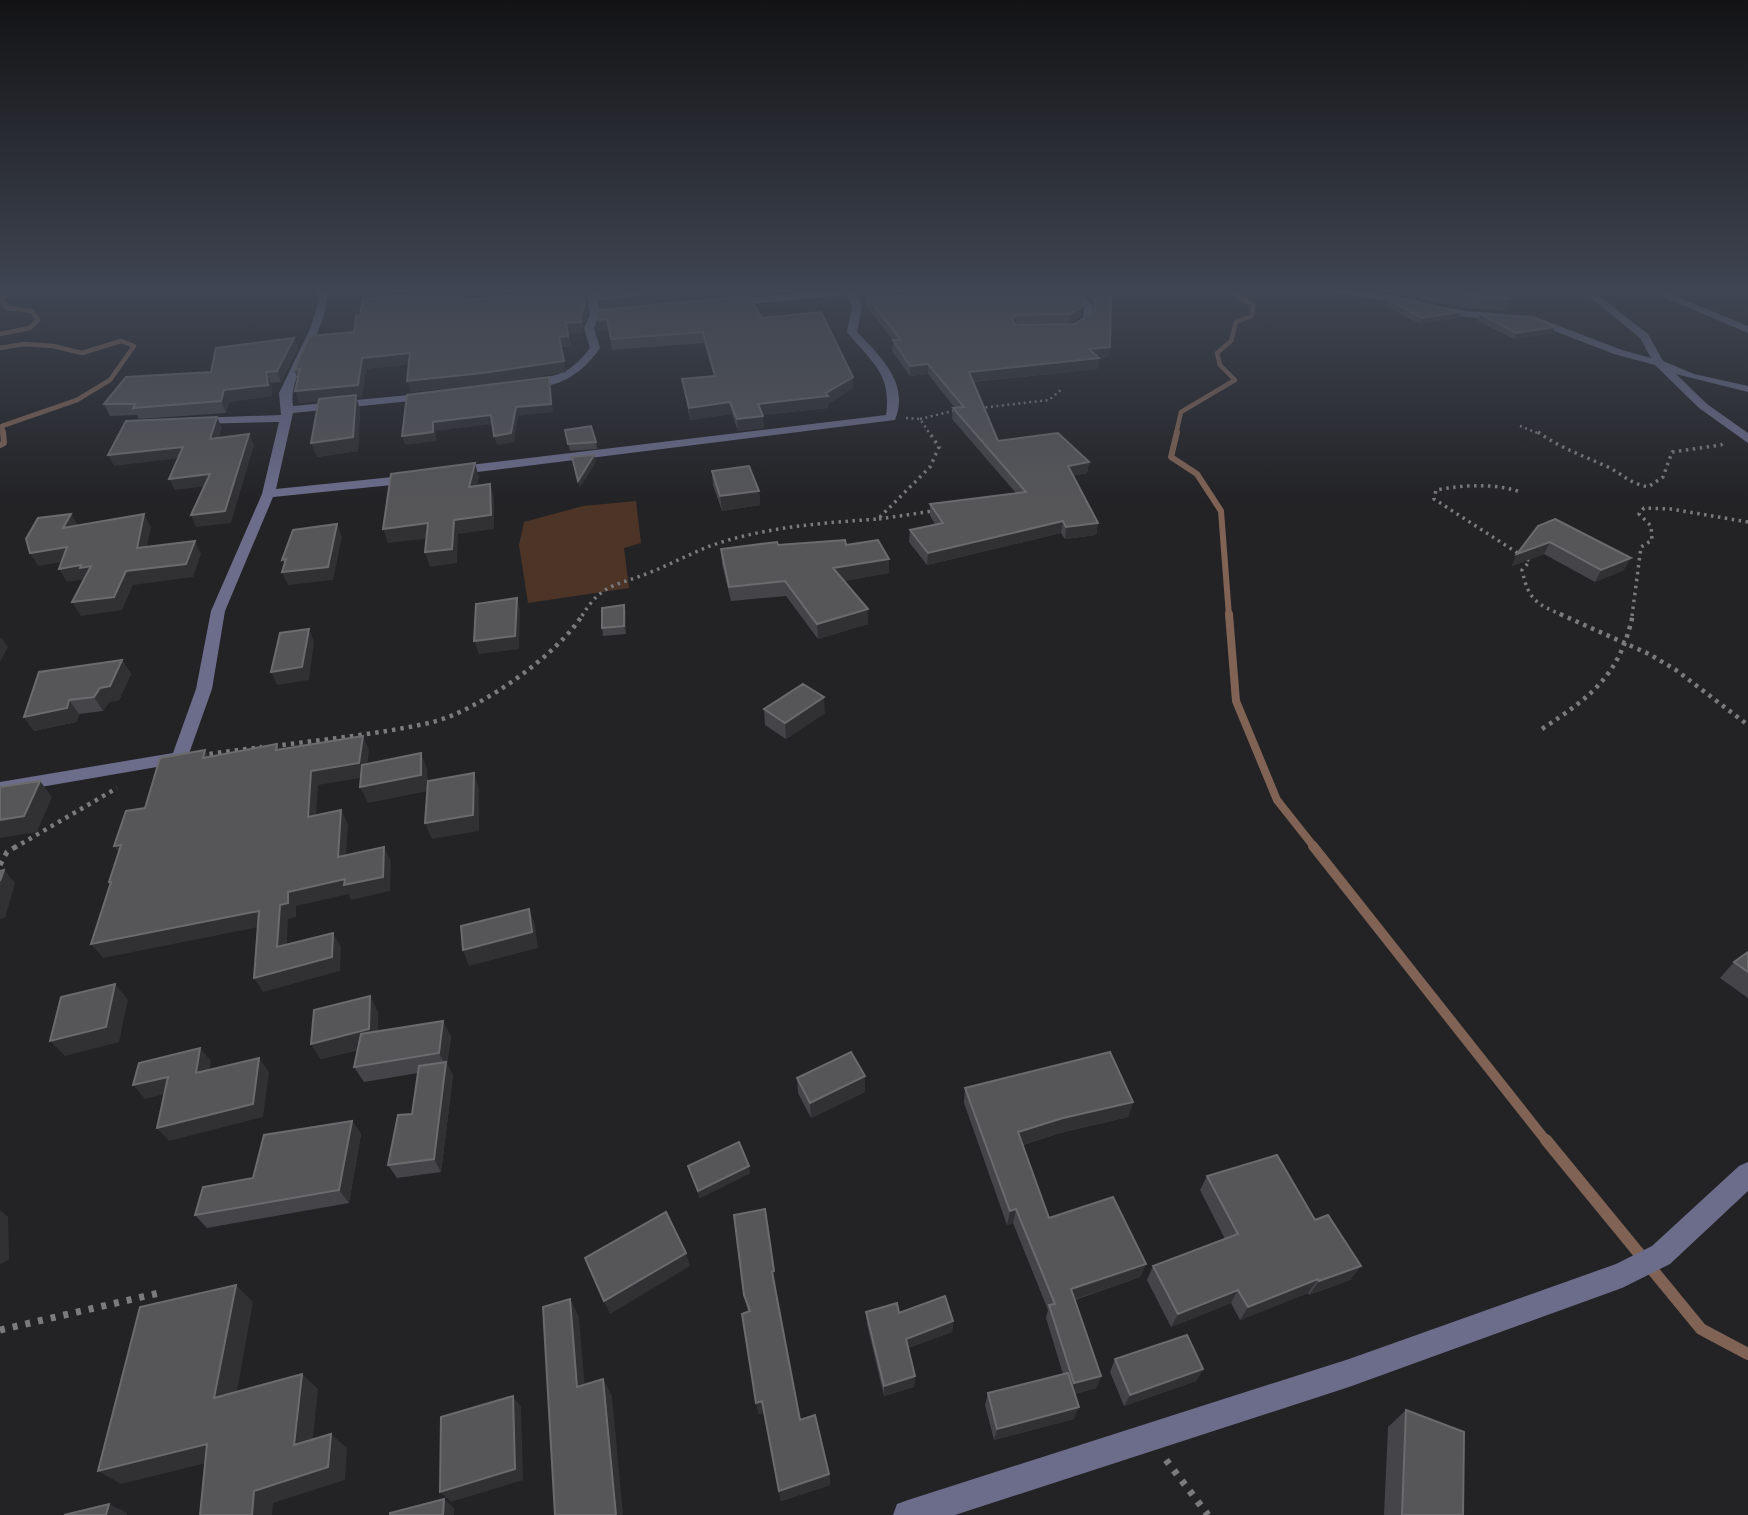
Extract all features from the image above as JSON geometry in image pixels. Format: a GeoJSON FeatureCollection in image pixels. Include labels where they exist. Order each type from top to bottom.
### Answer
{"type":"FeatureCollection","features":[{"type":"Feature","properties":{"kind":"street"},"geometry":{"type":"LineString","coordinates":[[0,788],[171,759],[204,689],[218,611],[268,494],[287,414],[285,393],[301,360]]}},
{"type":"Feature","properties":{"kind":"street"},"geometry":{"type":"LineString","coordinates":[[510,387],[571,377],[585,360]]}},
{"type":"Feature","properties":{"kind":"street"},"geometry":{"type":"LineString","coordinates":[[268,494],[435,475],[518,462],[615,454],[891,418],[895,400],[889,373],[877,360]]}},
{"type":"Feature","properties":{"kind":"street"},"geometry":{"type":"LineString","coordinates":[[1647,360],[1690,376],[1748,389]]}},
{"type":"Feature","properties":{"kind":"street"},"geometry":{"type":"LineString","coordinates":[[1657,360],[1703,406],[1743,429],[1748,439]]}},
{"type":"Feature","properties":{"kind":"street"},"geometry":{"type":"LineString","coordinates":[[182,421],[287,414],[437,395]]}},
{"type":"Feature","properties":{"kind":"street"},"geometry":{"type":"LineString","coordinates":[[908,1515],[1151,1439],[1349,1373],[1622,1275],[1661,1255],[1748,1174]]}},
{"type":"Feature","properties":{"kind":"path"},"geometry":{"type":"LineString","coordinates":[[970,409],[1049,400],[1063,388]]}},
{"type":"Feature","properties":{"kind":"path"},"geometry":{"type":"LineString","coordinates":[[891,418],[920,419],[958,410]]}},
{"type":"Feature","properties":{"kind":"path"},"geometry":{"type":"LineString","coordinates":[[878,519],[930,467],[939,447],[920,419]]}},
{"type":"Feature","properties":{"kind":"path"},"geometry":{"type":"LineString","coordinates":[[1520,426],[1535,430],[1556,445],[1612,469],[1632,484],[1647,487],[1663,477],[1672,452],[1721,445],[1743,429]]}},
{"type":"Feature","properties":{"kind":"path"},"geometry":{"type":"LineString","coordinates":[[1518,491],[1494,484],[1469,484],[1436,490],[1434,499],[1464,513],[1503,545],[1530,561],[1522,570],[1527,593],[1545,608],[1649,654],[1676,670],[1748,725]]}},
{"type":"Feature","properties":{"kind":"path"},"geometry":{"type":"LineString","coordinates":[[1542,729],[1568,712],[1609,675],[1625,644],[1634,608],[1641,547],[1651,540],[1651,526],[1639,514],[1644,508],[1674,509],[1721,520],[1748,522]]}},
{"type":"Feature","properties":{"kind":"path"},"geometry":{"type":"LineString","coordinates":[[0,865],[7,852],[171,759],[365,734],[436,721],[489,696],[548,656],[572,632],[589,604],[606,587],[649,573],[711,546],[800,524],[878,519],[942,509]]}},
{"type":"Feature","properties":{"kind":"path"},"geometry":{"type":"LineString","coordinates":[[0,1330],[159,1293]]}},
{"type":"Feature","properties":{"kind":"path"},"geometry":{"type":"LineString","coordinates":[[1151,1439],[1208,1515]]}},
{"type":"Feature","properties":{"kind":"shaded area"},"geometry":{"type":"Polygon","coordinates":[[[636,501],[641,543],[624,548],[629,588],[528,603],[519,545],[524,522],[583,506],[636,501]]]}},
{"type":"Feature","properties":{"kind":"building"},"geometry":{"type":"Polygon","coordinates":[[[214,360],[283,360],[277,371],[266,372],[268,385],[224,390],[221,401],[133,408],[135,404],[104,404],[126,377],[211,372],[214,360]]]}},
{"type":"Feature","properties":{"kind":"building"},"geometry":{"type":"Polygon","coordinates":[[[299,360],[362,360],[358,385],[295,391],[300,369],[294,370],[299,360]]]}},
{"type":"Feature","properties":{"kind":"building"},"geometry":{"type":"Polygon","coordinates":[[[409,360],[564,361],[483,373],[407,381],[409,360]]]}},
{"type":"Feature","properties":{"kind":"building"},"geometry":{"type":"Polygon","coordinates":[[[711,360],[844,360],[853,377],[826,393],[828,396],[758,404],[763,416],[737,419],[730,402],[689,408],[682,379],[715,376],[711,360]]]}},
{"type":"Feature","properties":{"kind":"building"},"geometry":{"type":"Polygon","coordinates":[[[906,360],[1083,360],[969,372],[998,441],[1058,433],[1089,462],[1068,466],[1098,523],[1066,527],[1063,521],[928,553],[910,530],[943,523],[930,504],[1026,492],[953,408],[964,407],[928,364],[910,366],[906,360]]]}},
{"type":"Feature","properties":{"kind":"building"},"geometry":{"type":"Polygon","coordinates":[[[549,377],[551,404],[516,407],[511,433],[494,436],[491,415],[433,422],[433,432],[402,436],[407,395],[549,377]]]}},
{"type":"Feature","properties":{"kind":"building"},"geometry":{"type":"Polygon","coordinates":[[[356,395],[353,437],[311,443],[319,399],[356,395]]]}},
{"type":"Feature","properties":{"kind":"building"},"geometry":{"type":"Polygon","coordinates":[[[217,417],[210,439],[249,434],[225,511],[191,515],[210,474],[169,479],[183,447],[108,455],[126,421],[217,417]]]}},
{"type":"Feature","properties":{"kind":"building"},"geometry":{"type":"Polygon","coordinates":[[[591,426],[596,442],[568,444],[565,430],[591,426]]]}},
{"type":"Feature","properties":{"kind":"building"},"geometry":{"type":"Polygon","coordinates":[[[594,455],[578,481],[572,457],[594,455]]]}},
{"type":"Feature","properties":{"kind":"building"},"geometry":{"type":"Polygon","coordinates":[[[475,463],[469,487],[490,484],[491,515],[454,520],[452,549],[425,552],[428,523],[383,529],[391,474],[475,463]]]}},
{"type":"Feature","properties":{"kind":"building"},"geometry":{"type":"Polygon","coordinates":[[[749,466],[759,491],[720,496],[712,471],[749,466]]]}},
{"type":"Feature","properties":{"kind":"building"},"geometry":{"type":"Polygon","coordinates":[[[71,514],[63,528],[144,514],[137,548],[195,541],[186,564],[126,571],[114,597],[72,602],[91,566],[59,569],[67,547],[30,553],[26,539],[38,518],[71,514]]]}},
{"type":"Feature","properties":{"kind":"building"},"geometry":{"type":"Polygon","coordinates":[[[1555,519],[1631,558],[1601,570],[1550,542],[1517,554],[1538,526],[1555,519]]]}},
{"type":"Feature","properties":{"kind":"building"},"geometry":{"type":"Polygon","coordinates":[[[337,524],[328,567],[282,572],[286,559],[282,560],[293,530],[337,524]]]}},
{"type":"Feature","properties":{"kind":"building"},"geometry":{"type":"Polygon","coordinates":[[[845,540],[846,545],[878,540],[889,559],[833,568],[868,609],[817,624],[785,581],[729,587],[721,549],[777,542],[778,545],[845,540]]]}},
{"type":"Feature","properties":{"kind":"building"},"geometry":{"type":"Polygon","coordinates":[[[517,598],[515,636],[474,641],[476,604],[517,598]]]}},
{"type":"Feature","properties":{"kind":"building"},"geometry":{"type":"Polygon","coordinates":[[[624,605],[624,626],[602,628],[602,608],[624,605]]]}},
{"type":"Feature","properties":{"kind":"building"},"geometry":{"type":"Polygon","coordinates":[[[309,629],[302,667],[271,672],[280,633],[309,629]]]}},
{"type":"Feature","properties":{"kind":"building"},"geometry":{"type":"Polygon","coordinates":[[[122,660],[110,686],[100,688],[94,697],[69,700],[67,708],[24,717],[39,672],[122,660]]]}},
{"type":"Feature","properties":{"kind":"building"},"geometry":{"type":"Polygon","coordinates":[[[803,684],[824,697],[785,723],[764,709],[803,684]]]}},
{"type":"Feature","properties":{"kind":"building"},"geometry":{"type":"Polygon","coordinates":[[[363,736],[359,763],[311,771],[308,817],[341,810],[338,857],[384,847],[383,877],[344,885],[345,879],[288,892],[288,903],[280,905],[277,947],[333,933],[332,957],[254,978],[259,911],[91,944],[121,845],[114,846],[126,811],[145,808],[160,758],[205,750],[203,758],[277,744],[276,750],[363,736]]]}},
{"type":"Feature","properties":{"kind":"building"},"geometry":{"type":"Polygon","coordinates":[[[421,753],[421,775],[360,787],[362,765],[421,753]]]}},
{"type":"Feature","properties":{"kind":"building"},"geometry":{"type":"Polygon","coordinates":[[[474,773],[473,815],[425,823],[428,781],[474,773]]]}},
{"type":"Feature","properties":{"kind":"building"},"geometry":{"type":"Polygon","coordinates":[[[40,781],[24,816],[0,820],[0,787],[40,781]]]}},
{"type":"Feature","properties":{"kind":"building"},"geometry":{"type":"Polygon","coordinates":[[[529,909],[532,932],[463,950],[461,926],[529,909]]]}},
{"type":"Feature","properties":{"kind":"building"},"geometry":{"type":"Polygon","coordinates":[[[1748,952],[1748,972],[1734,962],[1748,952]]]}},
{"type":"Feature","properties":{"kind":"building"},"geometry":{"type":"Polygon","coordinates":[[[115,984],[106,1027],[50,1041],[61,997],[115,984]]]}},
{"type":"Feature","properties":{"kind":"building"},"geometry":{"type":"Polygon","coordinates":[[[370,996],[369,1029],[311,1044],[314,1010],[370,996]]]}},
{"type":"Feature","properties":{"kind":"building"},"geometry":{"type":"Polygon","coordinates":[[[443,1021],[439,1053],[354,1067],[361,1034],[443,1021]]]}},
{"type":"Feature","properties":{"kind":"building"},"geometry":{"type":"Polygon","coordinates":[[[200,1048],[196,1073],[259,1058],[253,1104],[157,1128],[168,1077],[133,1085],[139,1063],[200,1048]]]}},
{"type":"Feature","properties":{"kind":"building"},"geometry":{"type":"Polygon","coordinates":[[[851,1052],[865,1076],[810,1103],[797,1078],[851,1052]]]}},
{"type":"Feature","properties":{"kind":"building"},"geometry":{"type":"Polygon","coordinates":[[[1110,1052],[1133,1102],[1063,1118],[1018,1132],[1049,1218],[1113,1197],[1146,1264],[1071,1289],[1101,1376],[1074,1383],[1049,1305],[1055,1304],[1016,1209],[1010,1211],[965,1088],[1110,1052]]]}},
{"type":"Feature","properties":{"kind":"building"},"geometry":{"type":"Polygon","coordinates":[[[446,1062],[434,1159],[388,1165],[398,1115],[412,1114],[419,1066],[446,1062]]]}},
{"type":"Feature","properties":{"kind":"building"},"geometry":{"type":"Polygon","coordinates":[[[352,1121],[339,1190],[195,1215],[203,1187],[253,1178],[264,1135],[352,1121]]]}},
{"type":"Feature","properties":{"kind":"building"},"geometry":{"type":"Polygon","coordinates":[[[739,1142],[749,1166],[698,1191],[688,1166],[739,1142]]]}},
{"type":"Feature","properties":{"kind":"building"},"geometry":{"type":"Polygon","coordinates":[[[1277,1155],[1315,1220],[1328,1215],[1361,1266],[1319,1281],[1318,1279],[1248,1307],[1238,1290],[1178,1314],[1153,1266],[1238,1234],[1207,1176],[1277,1155]]]}},
{"type":"Feature","properties":{"kind":"building"},"geometry":{"type":"Polygon","coordinates":[[[765,1209],[772,1272],[800,1420],[815,1415],[829,1474],[779,1491],[762,1401],[756,1403],[742,1314],[750,1311],[744,1295],[734,1215],[765,1209]]]}},
{"type":"Feature","properties":{"kind":"building"},"geometry":{"type":"Polygon","coordinates":[[[666,1212],[686,1253],[604,1301],[585,1258],[666,1212]]]}},
{"type":"Feature","properties":{"kind":"building"},"geometry":{"type":"Polygon","coordinates":[[[236,1285],[214,1398],[302,1374],[294,1445],[331,1434],[328,1467],[254,1491],[252,1515],[200,1515],[207,1444],[98,1471],[140,1307],[236,1285]]]}},
{"type":"Feature","properties":{"kind":"building"},"geometry":{"type":"Polygon","coordinates":[[[945,1296],[953,1321],[906,1339],[915,1376],[884,1386],[866,1312],[897,1303],[899,1313],[945,1296]]]}},
{"type":"Feature","properties":{"kind":"building"},"geometry":{"type":"Polygon","coordinates":[[[570,1299],[577,1387],[603,1379],[616,1515],[555,1515],[543,1307],[570,1299]]]}},
{"type":"Feature","properties":{"kind":"building"},"geometry":{"type":"Polygon","coordinates":[[[1187,1335],[1203,1369],[1130,1395],[1115,1359],[1187,1335]]]}},
{"type":"Feature","properties":{"kind":"building"},"geometry":{"type":"Polygon","coordinates":[[[1068,1373],[1079,1407],[997,1429],[988,1393],[1068,1373]]]}},
{"type":"Feature","properties":{"kind":"building"},"geometry":{"type":"Polygon","coordinates":[[[513,1396],[515,1469],[440,1492],[441,1417],[513,1396]]]}},
{"type":"Feature","properties":{"kind":"building"},"geometry":{"type":"Polygon","coordinates":[[[1406,1410],[1464,1432],[1463,1515],[1402,1515],[1406,1410]]]}},
{"type":"Feature","properties":{"kind":"building"},"geometry":{"type":"Polygon","coordinates":[[[444,1499],[443,1515],[390,1515],[390,1513],[444,1499]]]}},
{"type":"Feature","properties":{"kind":"building"},"geometry":{"type":"Polygon","coordinates":[[[109,1504],[106,1515],[64,1515],[109,1504]]]}},
{"type":"Feature","properties":{"kind":"waterway"},"geometry":{"type":"LineString","coordinates":[[3,434],[2,426],[77,400],[110,380],[124,360]]}},
{"type":"Feature","properties":{"kind":"waterway"},"geometry":{"type":"LineString","coordinates":[[1176,434],[1181,412],[1235,380],[1220,365],[1219,360]]}},
{"type":"Feature","properties":{"kind":"waterway"},"geometry":{"type":"LineString","coordinates":[[0,445],[4,443],[3,432]]}},
{"type":"Feature","properties":{"kind":"waterway"},"geometry":{"type":"LineString","coordinates":[[1177,432],[1171,457],[1197,474],[1221,511],[1229,616]]}},
{"type":"Feature","properties":{"kind":"waterway"},"geometry":{"type":"LineString","coordinates":[[1229,614],[1236,701],[1277,800],[1315,848]]}},
{"type":"Feature","properties":{"kind":"waterway"},"geometry":{"type":"LineString","coordinates":[[1313,846],[1547,1142]]}},
{"type":"Feature","properties":{"kind":"waterway"},"geometry":{"type":"LineString","coordinates":[[1546,1140],[1701,1329],[1748,1354]]}}]}
